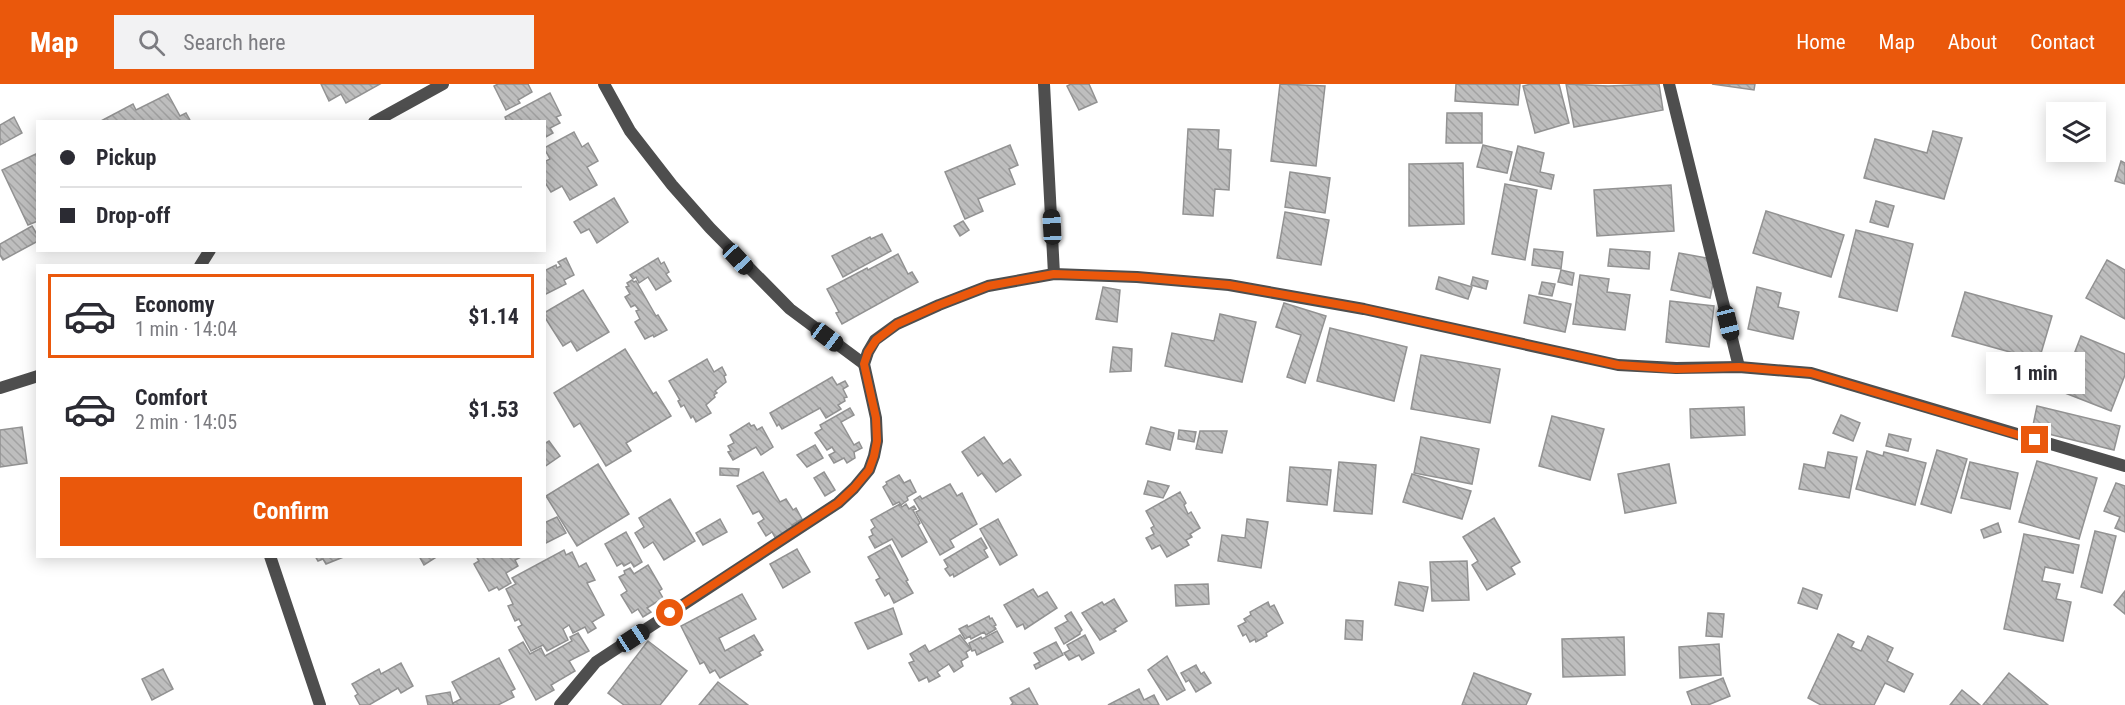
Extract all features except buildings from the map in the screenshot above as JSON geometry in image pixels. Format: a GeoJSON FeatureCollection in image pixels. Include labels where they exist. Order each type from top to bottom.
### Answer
{"type":"FeatureCollection","features":[{"type":"Feature","properties":{"kind":"street"},"geometry":{"type":"LineString","coordinates":[[378,120],[442,84]]}},
{"type":"Feature","properties":{"kind":"street"},"geometry":{"type":"LineString","coordinates":[[603,84],[630,130],[672,185],[710,228],[790,309],[864,364]]}},
{"type":"Feature","properties":{"kind":"street"},"geometry":{"type":"LineString","coordinates":[[1044,84],[1054,274]]}},
{"type":"Feature","properties":{"kind":"street"},"geometry":{"type":"LineString","coordinates":[[1669,84],[1739,367]]}},
{"type":"Feature","properties":{"kind":"street"},"geometry":{"type":"LineString","coordinates":[[560,705],[596,662],[838,503],[854,488],[869,470],[877,441],[876,418],[864,364],[876,340],[897,324],[988,286],[1054,274],[1137,277],[1229,285],[1364,309],[1618,365],[1676,369],[1739,367],[1811,373],[2125,466]]}},
{"type":"Feature","properties":{"kind":"street"},"geometry":{"type":"LineString","coordinates":[[0,388],[36,376]]}},
{"type":"Feature","properties":{"kind":"street"},"geometry":{"type":"LineString","coordinates":[[271,558],[320,705]]}},
{"type":"Feature","properties":{"kind":"route"},"geometry":{"type":"LineString","coordinates":[[670,613],[838,503],[869,470],[877,441],[876,418],[864,364],[876,340],[897,324],[988,286],[1054,274],[1137,277],[1229,285],[1364,309],[1618,365],[1676,369],[1739,367],[1811,373],[2035,440]]}}]}
